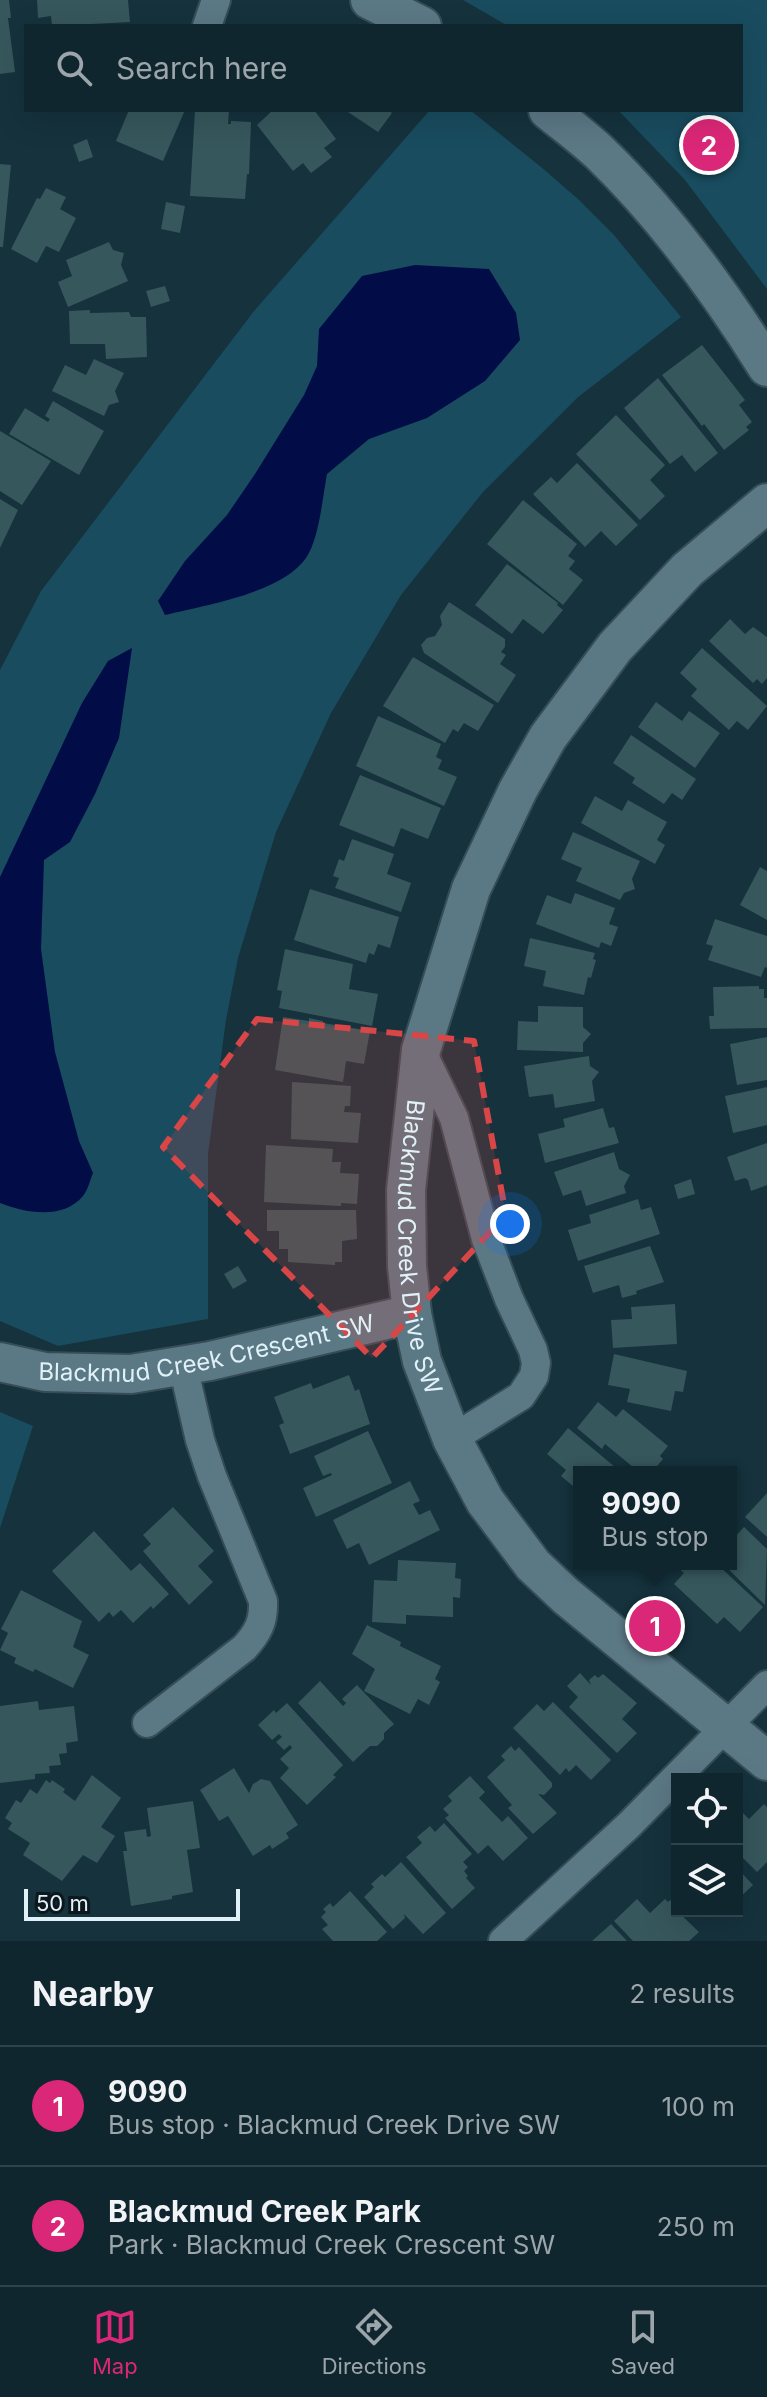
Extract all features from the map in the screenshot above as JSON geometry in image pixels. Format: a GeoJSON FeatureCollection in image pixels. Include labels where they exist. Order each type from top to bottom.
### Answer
{"type":"FeatureCollection","features":[{"type":"Feature","properties":{"kind":"street"},"geometry":{"type":"LineString","coordinates":[[208,24],[216,0]]}},
{"type":"Feature","properties":{"kind":"street"},"geometry":{"type":"LineString","coordinates":[[370,0],[418,24]]}},
{"type":"Feature","properties":{"kind":"street"},"geometry":{"type":"LineString","coordinates":[[550,112],[599,152],[645,199],[695,258],[767,367]]}},
{"type":"Feature","properties":{"kind":"street","name":"Blackmud Creek Drive SW"},"geometry":{"type":"LineString","coordinates":[[767,503],[687,570],[615,647],[548,737],[511,803],[471,889],[421,1050],[406,1190],[407,1266],[412,1314],[422,1361],[452,1439],[497,1520],[533,1565],[602,1627],[767,1761]]}},
{"type":"Feature","properties":{"kind":"street","name":"Blackmud Creek Drive SW"},"geometry":{"type":"LineString","coordinates":[[421,1050],[454,1118],[486,1239],[536,1363],[529,1386],[521,1396],[452,1439]]}},
{"type":"Feature","properties":{"kind":"street","name":"Blackmud Creek Crescent SW"},"geometry":{"type":"LineString","coordinates":[[0,1362],[45,1372],[110,1375],[183,1366],[412,1314]]}},
{"type":"Feature","properties":{"kind":"street"},"geometry":{"type":"LineString","coordinates":[[147,1723],[244,1648],[263,1619],[263,1601],[204,1452],[183,1366]]}},
{"type":"Feature","properties":{"kind":"street"},"geometry":{"type":"LineString","coordinates":[[503,1941],[629,1825],[767,1685]]}},
{"type":"Feature","properties":{"kind":"highlighted area"},"geometry":{"type":"Polygon","coordinates":[[[257,1019],[474,1041],[506,1215],[372,1358],[163,1147],[257,1019]]]}},
{"type":"Feature","properties":{"kind":"shaded area"},"geometry":{"type":"Polygon","coordinates":[[[463,0],[767,0],[767,289],[685,180],[620,112],[743,112],[743,24],[505,24],[463,0]]]}},
{"type":"Feature","properties":{"kind":"shaded area"},"geometry":{"type":"Polygon","coordinates":[[[428,112],[472,112],[578,199],[614,235],[681,317],[577,398],[483,492],[401,595],[331,713],[276,832],[238,958],[226,1020],[208,1154],[208,1319],[58,1346],[0,1321],[0,670],[41,591],[254,311],[428,112]]]}},
{"type":"Feature","properties":{"kind":"shaded area"},"geometry":{"type":"Polygon","coordinates":[[[415,265],[489,269],[516,313],[520,340],[485,381],[427,418],[369,439],[327,474],[314,540],[306,558],[295,570],[242,596],[165,615],[158,601],[185,561],[227,515],[304,395],[317,366],[319,329],[362,276],[415,265]]]}},
{"type":"Feature","properties":{"kind":"shaded area"},"geometry":{"type":"Polygon","coordinates":[[[132,648],[119,738],[70,842],[44,860],[41,949],[55,1052],[79,1141],[93,1173],[88,1188],[75,1204],[55,1211],[21,1210],[0,1203],[0,877],[82,703],[108,661],[132,648]]]}},
{"type":"Feature","properties":{"kind":"shaded area"},"geometry":{"type":"Polygon","coordinates":[[[0,1412],[33,1426],[0,1528],[0,1412]]]}},
{"type":"Feature","properties":{"kind":"building"},"geometry":{"type":"Polygon","coordinates":[[[0,0],[9,0],[11,18],[8,18],[15,72],[0,74],[0,0]]]}},
{"type":"Feature","properties":{"kind":"building"},"geometry":{"type":"Polygon","coordinates":[[[37,0],[128,0],[130,22],[52,24],[51,16],[38,18],[37,0]]]}},
{"type":"Feature","properties":{"kind":"building"},"geometry":{"type":"Polygon","coordinates":[[[128,112],[184,112],[163,161],[116,141],[128,112]]]}},
{"type":"Feature","properties":{"kind":"building"},"geometry":{"type":"Polygon","coordinates":[[[195,112],[229,112],[228,124],[231,121],[251,122],[245,199],[190,196],[195,112]]]}},
{"type":"Feature","properties":{"kind":"building"},"geometry":{"type":"Polygon","coordinates":[[[271,112],[316,112],[336,139],[324,148],[332,157],[311,173],[303,163],[293,171],[257,125],[271,112]]]}},
{"type":"Feature","properties":{"kind":"building"},"geometry":{"type":"Polygon","coordinates":[[[348,112],[391,112],[378,132],[348,112]]]}},
{"type":"Feature","properties":{"kind":"building"},"geometry":{"type":"Polygon","coordinates":[[[87,139],[93,157],[79,162],[73,145],[87,139]]]}},
{"type":"Feature","properties":{"kind":"building"},"geometry":{"type":"Polygon","coordinates":[[[0,164],[11,165],[3,247],[0,247],[0,164]]]}},
{"type":"Feature","properties":{"kind":"building"},"geometry":{"type":"Polygon","coordinates":[[[46,188],[66,197],[60,209],[76,218],[59,252],[46,246],[37,263],[11,249],[37,198],[40,199],[46,188]]]}},
{"type":"Feature","properties":{"kind":"building"},"geometry":{"type":"Polygon","coordinates":[[[166,202],[185,206],[180,233],[161,229],[166,202]]]}},
{"type":"Feature","properties":{"kind":"building"},"geometry":{"type":"Polygon","coordinates":[[[109,242],[113,250],[124,253],[121,265],[128,281],[68,307],[58,282],[72,276],[66,260],[109,242]]]}},
{"type":"Feature","properties":{"kind":"building"},"geometry":{"type":"Polygon","coordinates":[[[165,286],[170,301],[151,307],[146,291],[165,286]]]}},
{"type":"Feature","properties":{"kind":"building"},"geometry":{"type":"Polygon","coordinates":[[[90,310],[90,313],[129,312],[131,317],[146,317],[147,357],[106,359],[105,344],[70,344],[69,311],[90,310]]]}},
{"type":"Feature","properties":{"kind":"building"},"geometry":{"type":"Polygon","coordinates":[[[702,345],[745,400],[739,405],[752,422],[746,427],[749,430],[724,450],[662,375],[702,345]]]}},
{"type":"Feature","properties":{"kind":"building"},"geometry":{"type":"Polygon","coordinates":[[[94,359],[124,373],[115,391],[119,402],[109,405],[104,416],[52,391],[65,365],[86,375],[94,359]]]}},
{"type":"Feature","properties":{"kind":"building"},"geometry":{"type":"Polygon","coordinates":[[[658,378],[718,453],[695,472],[682,455],[670,464],[624,408],[658,378]]]}},
{"type":"Feature","properties":{"kind":"building"},"geometry":{"type":"Polygon","coordinates":[[[53,401],[104,431],[79,475],[9,434],[25,408],[48,422],[50,419],[45,416],[53,401]]]}},
{"type":"Feature","properties":{"kind":"building"},"geometry":{"type":"Polygon","coordinates":[[[616,415],[665,465],[650,480],[665,496],[640,520],[576,454],[616,415]]]}},
{"type":"Feature","properties":{"kind":"building"},"geometry":{"type":"Polygon","coordinates":[[[0,431],[51,461],[22,505],[0,491],[0,431]]]}},
{"type":"Feature","properties":{"kind":"building"},"geometry":{"type":"Polygon","coordinates":[[[577,463],[638,525],[616,546],[601,531],[585,547],[533,494],[551,477],[557,483],[577,463]]]}},
{"type":"Feature","properties":{"kind":"building"},"geometry":{"type":"Polygon","coordinates":[[[0,499],[18,510],[0,548],[0,499]]]}},
{"type":"Feature","properties":{"kind":"building"},"geometry":{"type":"Polygon","coordinates":[[[523,500],[577,544],[568,556],[575,561],[569,569],[583,580],[563,605],[487,544],[523,500]]]}},
{"type":"Feature","properties":{"kind":"building"},"geometry":{"type":"Polygon","coordinates":[[[507,564],[563,610],[543,634],[523,619],[512,634],[475,605],[507,564]]]}},
{"type":"Feature","properties":{"kind":"building"},"geometry":{"type":"Polygon","coordinates":[[[449,602],[505,639],[501,652],[506,655],[500,664],[516,675],[498,703],[424,653],[421,645],[427,638],[435,636],[442,625],[440,616],[449,602]]]}},
{"type":"Feature","properties":{"kind":"building"},"geometry":{"type":"Polygon","coordinates":[[[730,619],[745,634],[753,627],[767,637],[767,678],[762,684],[757,679],[753,683],[709,641],[730,619]]]}},
{"type":"Feature","properties":{"kind":"building"},"geometry":{"type":"Polygon","coordinates":[[[702,648],[767,706],[748,730],[737,721],[729,730],[691,696],[697,689],[680,673],[702,648]]]}},
{"type":"Feature","properties":{"kind":"building"},"geometry":{"type":"Polygon","coordinates":[[[413,657],[494,705],[478,731],[464,723],[458,732],[453,729],[445,743],[383,706],[413,657]]]}},
{"type":"Feature","properties":{"kind":"building"},"geometry":{"type":"Polygon","coordinates":[[[656,702],[682,721],[689,711],[720,733],[695,768],[638,727],[656,702]]]}},
{"type":"Feature","properties":{"kind":"building"},"geometry":{"type":"Polygon","coordinates":[[[378,716],[441,744],[436,757],[442,760],[438,769],[457,777],[444,806],[356,766],[378,716]]]}},
{"type":"Feature","properties":{"kind":"building"},"geometry":{"type":"Polygon","coordinates":[[[631,735],[696,779],[682,800],[672,793],[664,804],[632,783],[635,778],[613,763],[631,735]]]}},
{"type":"Feature","properties":{"kind":"building"},"geometry":{"type":"Polygon","coordinates":[[[360,775],[441,808],[428,839],[401,828],[394,847],[339,825],[360,775]]]}},
{"type":"Feature","properties":{"kind":"building"},"geometry":{"type":"Polygon","coordinates":[[[595,796],[622,811],[628,800],[667,822],[657,840],[665,845],[655,864],[581,823],[595,796]]]}},
{"type":"Feature","properties":{"kind":"building"},"geometry":{"type":"Polygon","coordinates":[[[573,832],[640,861],[632,879],[635,889],[624,893],[620,900],[576,881],[582,868],[561,859],[573,832]]]}},
{"type":"Feature","properties":{"kind":"building"},"geometry":{"type":"Polygon","coordinates":[[[352,839],[394,854],[387,874],[411,883],[401,912],[335,888],[339,878],[333,876],[339,859],[344,861],[352,839]]]}},
{"type":"Feature","properties":{"kind":"building"},"geometry":{"type":"Polygon","coordinates":[[[760,867],[767,871],[767,920],[740,905],[760,867]]]}},
{"type":"Feature","properties":{"kind":"building"},"geometry":{"type":"Polygon","coordinates":[[[310,889],[399,917],[390,948],[378,944],[374,955],[369,953],[366,963],[294,940],[310,889]]]}},
{"type":"Feature","properties":{"kind":"building"},"geometry":{"type":"Polygon","coordinates":[[[575,893],[615,908],[609,924],[618,927],[611,946],[601,942],[599,948],[536,924],[547,895],[571,904],[575,893]]]}},
{"type":"Feature","properties":{"kind":"building"},"geometry":{"type":"Polygon","coordinates":[[[715,919],[767,936],[767,968],[761,977],[708,960],[713,946],[706,944],[715,919]]]}},
{"type":"Feature","properties":{"kind":"building"},"geometry":{"type":"Polygon","coordinates":[[[530,938],[595,953],[593,959],[596,960],[584,995],[543,986],[546,971],[524,966],[530,938]]]}},
{"type":"Feature","properties":{"kind":"building"},"geometry":{"type":"Polygon","coordinates":[[[285,949],[353,964],[349,989],[378,994],[372,1026],[279,1008],[282,991],[277,990],[285,949]]]}},
{"type":"Feature","properties":{"kind":"building"},"geometry":{"type":"Polygon","coordinates":[[[759,986],[759,989],[764,989],[764,998],[767,998],[767,1028],[710,1029],[709,1016],[714,1016],[713,987],[759,986]]]}},
{"type":"Feature","properties":{"kind":"building"},"geometry":{"type":"Polygon","coordinates":[[[538,1006],[583,1007],[583,1027],[591,1034],[583,1043],[583,1052],[517,1050],[518,1021],[538,1022],[538,1006]]]}},
{"type":"Feature","properties":{"kind":"building"},"geometry":{"type":"Polygon","coordinates":[[[283,1017],[309,1021],[309,1018],[370,1031],[364,1064],[346,1061],[343,1082],[275,1070],[283,1017]]]}},
{"type":"Feature","properties":{"kind":"building"},"geometry":{"type":"Polygon","coordinates":[[[767,1037],[767,1080],[737,1085],[730,1044],[767,1037]]]}},
{"type":"Feature","properties":{"kind":"building"},"geometry":{"type":"Polygon","coordinates":[[[589,1056],[590,1066],[599,1072],[592,1081],[595,1101],[555,1108],[553,1094],[529,1097],[524,1066],[589,1056]]]}},
{"type":"Feature","properties":{"kind":"building"},"geometry":{"type":"Polygon","coordinates":[[[292,1082],[351,1086],[350,1106],[345,1106],[344,1112],[361,1113],[358,1143],[291,1139],[292,1082]]]}},
{"type":"Feature","properties":{"kind":"building"},"geometry":{"type":"Polygon","coordinates":[[[767,1087],[767,1125],[733,1133],[725,1096],[767,1087]]]}},
{"type":"Feature","properties":{"kind":"building"},"geometry":{"type":"Polygon","coordinates":[[[603,1108],[609,1128],[614,1127],[619,1143],[545,1163],[538,1134],[565,1127],[563,1119],[603,1108]]]}},
{"type":"Feature","properties":{"kind":"building"},"geometry":{"type":"Polygon","coordinates":[[[767,1143],[767,1185],[751,1191],[745,1178],[735,1181],[727,1157],[767,1143]]]}},
{"type":"Feature","properties":{"kind":"building"},"geometry":{"type":"Polygon","coordinates":[[[266,1145],[333,1149],[332,1162],[341,1162],[340,1173],[359,1174],[357,1204],[264,1202],[266,1145]]]}},
{"type":"Feature","properties":{"kind":"building"},"geometry":{"type":"Polygon","coordinates":[[[614,1152],[619,1169],[630,1175],[624,1186],[626,1193],[586,1206],[581,1190],[563,1196],[554,1172],[614,1152]]]}},
{"type":"Feature","properties":{"kind":"building"},"geometry":{"type":"Polygon","coordinates":[[[691,1179],[695,1194],[678,1199],[674,1185],[691,1179]]]}},
{"type":"Feature","properties":{"kind":"building"},"geometry":{"type":"Polygon","coordinates":[[[638,1199],[641,1210],[651,1207],[660,1234],[578,1261],[568,1230],[591,1223],[589,1215],[638,1199]]]}},
{"type":"Feature","properties":{"kind":"building"},"geometry":{"type":"Polygon","coordinates":[[[267,1210],[356,1210],[357,1239],[342,1241],[342,1262],[335,1262],[335,1265],[288,1262],[288,1249],[279,1249],[279,1231],[267,1231],[267,1210]]]}},
{"type":"Feature","properties":{"kind":"building"},"geometry":{"type":"Polygon","coordinates":[[[650,1246],[664,1282],[622,1298],[619,1285],[593,1293],[584,1266],[650,1246]]]}},
{"type":"Feature","properties":{"kind":"building"},"geometry":{"type":"Polygon","coordinates":[[[238,1266],[247,1281],[233,1289],[224,1274],[238,1266]]]}},
{"type":"Feature","properties":{"kind":"building"},"geometry":{"type":"Polygon","coordinates":[[[675,1304],[677,1344],[613,1348],[611,1320],[632,1319],[631,1307],[675,1304]]]}},
{"type":"Feature","properties":{"kind":"building"},"geometry":{"type":"Polygon","coordinates":[[[614,1354],[687,1371],[683,1392],[675,1391],[671,1411],[627,1402],[630,1389],[608,1385],[614,1354]]]}},
{"type":"Feature","properties":{"kind":"building"},"geometry":{"type":"Polygon","coordinates":[[[349,1375],[355,1391],[359,1389],[370,1424],[290,1454],[279,1425],[284,1423],[274,1397],[311,1383],[313,1389],[349,1375]]]}},
{"type":"Feature","properties":{"kind":"building"},"geometry":{"type":"Polygon","coordinates":[[[598,1402],[616,1417],[623,1409],[668,1446],[657,1466],[632,1466],[605,1444],[602,1449],[577,1428],[598,1402]]]}},
{"type":"Feature","properties":{"kind":"building"},"geometry":{"type":"Polygon","coordinates":[[[568,1428],[614,1466],[573,1466],[573,1486],[561,1476],[566,1470],[547,1454],[568,1428]]]}},
{"type":"Feature","properties":{"kind":"building"},"geometry":{"type":"Polygon","coordinates":[[[368,1431],[392,1483],[316,1517],[303,1488],[332,1475],[323,1476],[314,1456],[368,1431]]]}},
{"type":"Feature","properties":{"kind":"building"},"geometry":{"type":"Polygon","coordinates":[[[410,1481],[420,1501],[413,1504],[419,1515],[430,1510],[440,1530],[369,1565],[359,1543],[347,1549],[333,1520],[410,1481]]]}},
{"type":"Feature","properties":{"kind":"building"},"geometry":{"type":"Polygon","coordinates":[[[767,1493],[767,1537],[745,1517],[767,1493]]]}},
{"type":"Feature","properties":{"kind":"building"},"geometry":{"type":"Polygon","coordinates":[[[173,1507],[214,1551],[198,1566],[213,1582],[189,1605],[143,1551],[151,1544],[143,1535],[173,1507]]]}},
{"type":"Feature","properties":{"kind":"building"},"geometry":{"type":"Polygon","coordinates":[[[744,1527],[767,1549],[765,1605],[729,1570],[737,1570],[737,1535],[744,1527]]]}},
{"type":"Feature","properties":{"kind":"building"},"geometry":{"type":"Polygon","coordinates":[[[94,1531],[131,1571],[140,1563],[169,1594],[133,1623],[121,1610],[113,1617],[109,1612],[99,1622],[52,1571],[94,1531]]]}},
{"type":"Feature","properties":{"kind":"building"},"geometry":{"type":"Polygon","coordinates":[[[398,1560],[456,1563],[455,1578],[461,1579],[460,1598],[453,1597],[453,1617],[406,1615],[406,1624],[372,1622],[374,1580],[397,1581],[398,1560]]]}},
{"type":"Feature","properties":{"kind":"building"},"geometry":{"type":"Polygon","coordinates":[[[680,1570],[723,1570],[763,1607],[740,1632],[724,1617],[717,1624],[674,1584],[684,1573],[680,1570]]]}},
{"type":"Feature","properties":{"kind":"building"},"geometry":{"type":"Polygon","coordinates":[[[21,1590],[82,1621],[73,1647],[89,1655],[73,1688],[35,1669],[33,1672],[14,1663],[16,1658],[0,1650],[8,1633],[1,1629],[21,1590]]]}},
{"type":"Feature","properties":{"kind":"building"},"geometry":{"type":"Polygon","coordinates":[[[367,1625],[441,1666],[435,1679],[440,1682],[429,1705],[418,1699],[410,1714],[364,1691],[375,1669],[352,1654],[367,1625]]]}},
{"type":"Feature","properties":{"kind":"building"},"geometry":{"type":"Polygon","coordinates":[[[580,1673],[591,1685],[589,1680],[603,1674],[637,1703],[622,1719],[637,1733],[617,1753],[569,1707],[578,1697],[567,1686],[580,1673]]]}},
{"type":"Feature","properties":{"kind":"building"},"geometry":{"type":"Polygon","coordinates":[[[320,1681],[343,1706],[346,1703],[342,1699],[357,1685],[394,1724],[384,1733],[384,1739],[377,1746],[370,1746],[353,1762],[298,1703],[320,1681]]]}},
{"type":"Feature","properties":{"kind":"building"},"geometry":{"type":"Polygon","coordinates":[[[38,1701],[39,1710],[74,1706],[78,1741],[66,1743],[67,1753],[59,1754],[61,1765],[49,1766],[50,1773],[35,1774],[35,1779],[0,1783],[0,1706],[38,1701]]]}},
{"type":"Feature","properties":{"kind":"building"},"geometry":{"type":"Polygon","coordinates":[[[553,1702],[611,1760],[591,1780],[576,1765],[569,1772],[566,1768],[560,1775],[513,1728],[537,1704],[544,1711],[553,1702]]]}},
{"type":"Feature","properties":{"kind":"building"},"geometry":{"type":"Polygon","coordinates":[[[287,1703],[343,1765],[333,1775],[336,1777],[307,1805],[280,1778],[289,1768],[280,1759],[292,1748],[290,1745],[284,1750],[276,1742],[282,1737],[279,1734],[272,1740],[258,1725],[287,1703]]]}},
{"type":"Feature","properties":{"kind":"building"},"geometry":{"type":"Polygon","coordinates":[[[511,1746],[515,1751],[519,1747],[552,1783],[544,1795],[538,1794],[557,1813],[533,1834],[508,1808],[512,1805],[487,1777],[505,1760],[501,1756],[511,1746]]]}},
{"type":"Feature","properties":{"kind":"building"},"geometry":{"type":"Polygon","coordinates":[[[234,1768],[249,1793],[253,1784],[261,1779],[270,1781],[298,1825],[286,1833],[289,1838],[253,1856],[228,1816],[219,1821],[200,1790],[234,1768]]]}},
{"type":"Feature","properties":{"kind":"building"},"geometry":{"type":"Polygon","coordinates":[[[92,1775],[121,1798],[101,1827],[115,1836],[97,1863],[83,1855],[62,1881],[23,1855],[30,1843],[8,1829],[12,1823],[5,1818],[16,1800],[21,1803],[30,1789],[37,1794],[46,1780],[50,1783],[52,1780],[65,1789],[63,1792],[75,1801],[92,1775]]]}},
{"type":"Feature","properties":{"kind":"building"},"geometry":{"type":"Polygon","coordinates":[[[470,1776],[485,1792],[479,1798],[502,1822],[508,1816],[528,1838],[503,1861],[488,1845],[478,1854],[445,1818],[449,1815],[443,1809],[452,1801],[448,1796],[470,1776]]]}},
{"type":"Feature","properties":{"kind":"building"},"geometry":{"type":"Polygon","coordinates":[[[193,1801],[200,1848],[187,1850],[193,1892],[131,1906],[123,1851],[127,1851],[124,1832],[146,1829],[147,1837],[151,1836],[147,1808],[193,1801]]]}},
{"type":"Feature","properties":{"kind":"building"},"geometry":{"type":"Polygon","coordinates":[[[764,1804],[767,1807],[767,1862],[757,1872],[743,1858],[743,1813],[749,1819],[764,1804]]]}},
{"type":"Feature","properties":{"kind":"building"},"geometry":{"type":"Polygon","coordinates":[[[444,1823],[472,1854],[463,1862],[468,1867],[464,1871],[468,1876],[466,1878],[475,1888],[452,1909],[406,1857],[422,1843],[417,1837],[430,1826],[435,1832],[444,1823]]]}},
{"type":"Feature","properties":{"kind":"building"},"geometry":{"type":"Polygon","coordinates":[[[401,1862],[446,1913],[423,1934],[404,1914],[405,1918],[393,1929],[364,1897],[374,1887],[371,1884],[382,1874],[385,1877],[401,1862]]]}},
{"type":"Feature","properties":{"kind":"building"},"geometry":{"type":"Polygon","coordinates":[[[743,1874],[753,1885],[743,1894],[743,1874]]]}},
{"type":"Feature","properties":{"kind":"building"},"geometry":{"type":"Polygon","coordinates":[[[350,1891],[387,1932],[377,1941],[333,1941],[322,1929],[328,1925],[321,1917],[326,1912],[323,1909],[330,1903],[333,1907],[350,1891]]]}},
{"type":"Feature","properties":{"kind":"building"},"geometry":{"type":"Polygon","coordinates":[[[637,1899],[650,1913],[665,1899],[671,1902],[671,1917],[683,1917],[699,1932],[689,1941],[633,1941],[614,1921],[637,1899]]]}},
{"type":"Feature","properties":{"kind":"building"},"geometry":{"type":"Polygon","coordinates":[[[611,1924],[627,1941],[592,1941],[611,1924]]]}},
{"type":"Feature","properties":{"kind":"place","name":"Blackmud Creek Park"},"geometry":{"type":"Point","coordinates":[709,145]}},
{"type":"Feature","properties":{"kind":"place","name":"9090"},"geometry":{"type":"Point","coordinates":[655,1626]}}]}
